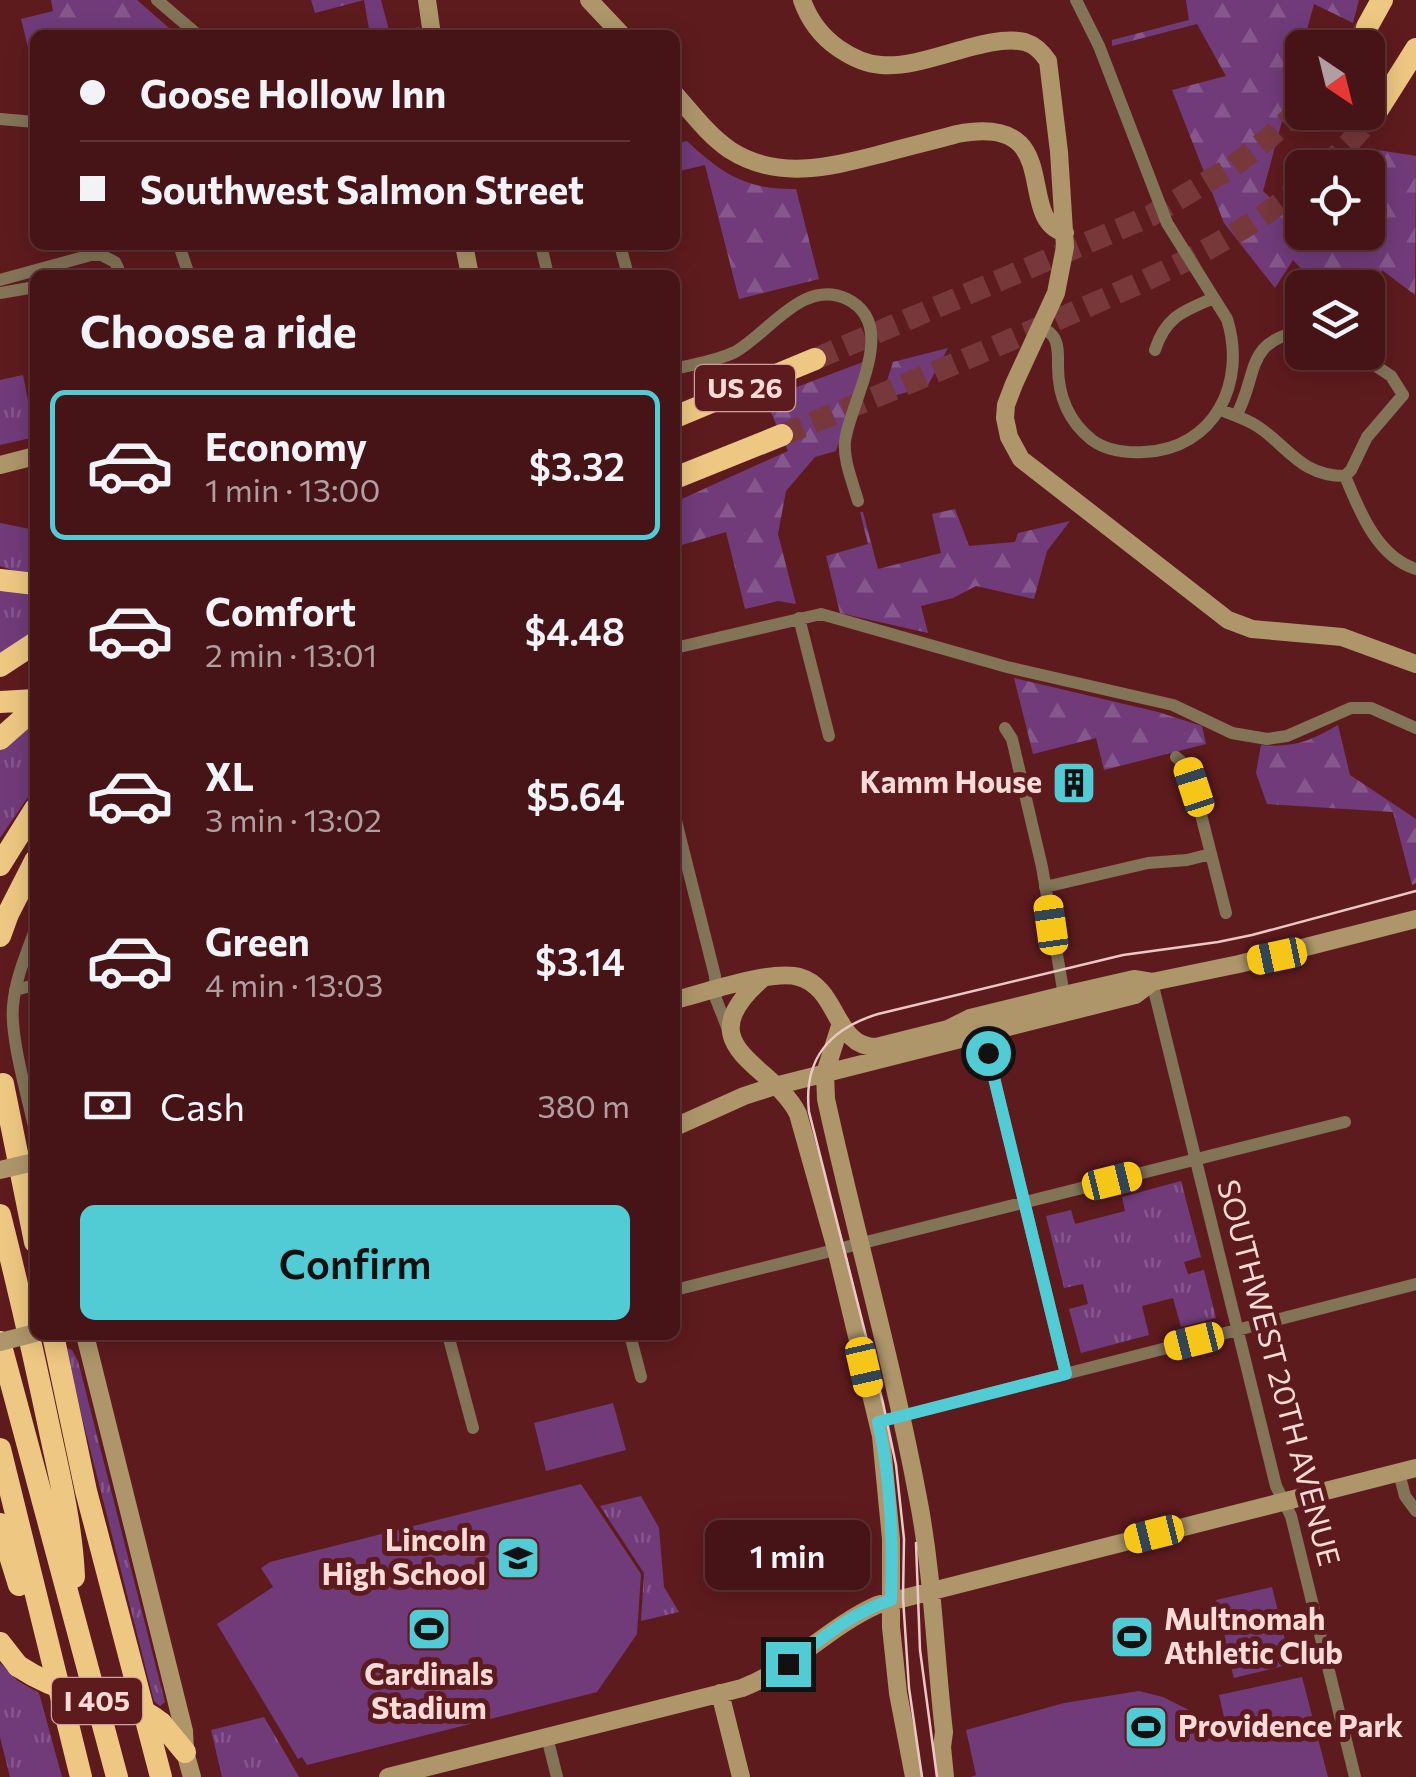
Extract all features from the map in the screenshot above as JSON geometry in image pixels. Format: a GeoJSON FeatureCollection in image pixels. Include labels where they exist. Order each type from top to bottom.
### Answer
{"type":"FeatureCollection","features":[{"type":"Feature","properties":{"kind":"highway"},"geometry":{"type":"LineString","coordinates":[[1367,28],[1382,0]]}},
{"type":"Feature","properties":{"kind":"highway"},"geometry":{"type":"LineString","coordinates":[[1385,98],[1416,49]]}},
{"type":"Feature","properties":{"kind":"highway","name":"US 26"},"geometry":{"type":"LineString","coordinates":[[680,415],[815,359]]}},
{"type":"Feature","properties":{"kind":"highway","name":"US 26"},"geometry":{"type":"LineString","coordinates":[[680,476],[782,435]]}},
{"type":"Feature","properties":{"kind":"highway"},"geometry":{"type":"LineString","coordinates":[[0,580],[30,583]]}},
{"type":"Feature","properties":{"kind":"highway"},"geometry":{"type":"LineString","coordinates":[[0,666],[30,646]]}},
{"type":"Feature","properties":{"kind":"highway"},"geometry":{"type":"LineString","coordinates":[[0,702],[30,700]]}},
{"type":"Feature","properties":{"kind":"highway"},"geometry":{"type":"LineString","coordinates":[[0,739],[30,712]]}},
{"type":"Feature","properties":{"kind":"highway"},"geometry":{"type":"LineString","coordinates":[[0,865],[30,817]]}},
{"type":"Feature","properties":{"kind":"highway"},"geometry":{"type":"LineString","coordinates":[[0,936],[30,872]]}},
{"type":"Feature","properties":{"kind":"highway"},"geometry":{"type":"LineString","coordinates":[[3,1084],[30,1217]]}},
{"type":"Feature","properties":{"kind":"highway"},"geometry":{"type":"LineString","coordinates":[[0,1215],[30,1338]]}},
{"type":"Feature","properties":{"kind":"highway"},"geometry":{"type":"LineString","coordinates":[[30,1340],[72,1542],[77,1626]]}},
{"type":"Feature","properties":{"kind":"highway"},"geometry":{"type":"LineString","coordinates":[[55,1340],[86,1491],[161,1777]]}},
{"type":"Feature","properties":{"kind":"highway","name":"I 405"},"geometry":{"type":"LineString","coordinates":[[0,1342],[116,1777]]}},
{"type":"Feature","properties":{"kind":"highway","name":"I 405"},"geometry":{"type":"LineString","coordinates":[[0,1449],[81,1777]]}},
{"type":"Feature","properties":{"kind":"highway"},"geometry":{"type":"LineString","coordinates":[[0,1524],[31,1622],[48,1647]]}},
{"type":"Feature","properties":{"kind":"highway"},"geometry":{"type":"LineString","coordinates":[[0,1643],[18,1666],[50,1684],[150,1714],[185,1752]]}},
{"type":"Feature","properties":{"kind":"street"},"geometry":{"type":"LineString","coordinates":[[157,0],[192,30]]}},
{"type":"Feature","properties":{"kind":"street"},"geometry":{"type":"LineString","coordinates":[[428,0],[431,30]]}},
{"type":"Feature","properties":{"kind":"street"},"geometry":{"type":"LineString","coordinates":[[589,0],[617,30]]}},
{"type":"Feature","properties":{"kind":"street"},"geometry":{"type":"LineString","coordinates":[[802,0],[809,18],[824,37],[845,53],[871,64],[910,64],[1006,42],[1024,42],[1048,60],[1065,233],[1056,293],[1006,406],[1009,438],[1028,466],[1228,620],[1252,630],[1342,637],[1416,664]]}},
{"type":"Feature","properties":{"kind":"street"},"geometry":{"type":"LineString","coordinates":[[1042,326],[1056,344],[1058,381],[1068,414],[1098,444],[1116,451],[1161,451],[1190,438],[1221,410],[1231,382],[1234,355],[1226,319],[1168,222],[1099,46],[1076,0]]}},
{"type":"Feature","properties":{"kind":"street"},"geometry":{"type":"LineString","coordinates":[[680,100],[730,150],[786,170],[821,169],[957,134],[996,132],[1028,153],[1045,218],[1054,230],[1065,233]]}},
{"type":"Feature","properties":{"kind":"street"},"geometry":{"type":"LineString","coordinates":[[0,119],[30,122]]}},
{"type":"Feature","properties":{"kind":"street"},"geometry":{"type":"LineString","coordinates":[[36,270],[101,255],[116,262],[117,270]]}},
{"type":"Feature","properties":{"kind":"street"},"geometry":{"type":"LineString","coordinates":[[0,280],[30,272]]}},
{"type":"Feature","properties":{"kind":"street"},"geometry":{"type":"LineString","coordinates":[[0,293],[30,288]]}},
{"type":"Feature","properties":{"kind":"street"},"geometry":{"type":"LineString","coordinates":[[680,367],[717,360],[740,349],[808,298],[827,293],[854,303],[866,316],[874,338],[846,438],[846,457],[858,501]]}},
{"type":"Feature","properties":{"kind":"street"},"geometry":{"type":"LineString","coordinates":[[1155,350],[1161,330],[1176,315],[1214,298]]}},
{"type":"Feature","properties":{"kind":"street"},"geometry":{"type":"LineString","coordinates":[[1236,416],[1255,358],[1285,336]]}},
{"type":"Feature","properties":{"kind":"street"},"geometry":{"type":"LineString","coordinates":[[1345,476],[1374,427],[1409,397],[1382,370]]}},
{"type":"Feature","properties":{"kind":"street"},"geometry":{"type":"LineString","coordinates":[[1221,410],[1256,426],[1303,465],[1345,476]]}},
{"type":"Feature","properties":{"kind":"street"},"geometry":{"type":"LineString","coordinates":[[0,465],[30,457]]}},
{"type":"Feature","properties":{"kind":"street"},"geometry":{"type":"LineString","coordinates":[[1345,476],[1384,548],[1398,561],[1416,569]]}},
{"type":"Feature","properties":{"kind":"street"},"geometry":{"type":"LineString","coordinates":[[680,647],[814,614],[1008,667],[1173,705],[1232,733],[1268,739],[1302,732],[1351,708],[1371,708],[1416,728]]}},
{"type":"Feature","properties":{"kind":"street"},"geometry":{"type":"LineString","coordinates":[[798,618],[829,736]]}},
{"type":"Feature","properties":{"kind":"street"},"geometry":{"type":"LineString","coordinates":[[1005,728],[1012,739],[1045,887],[1066,1004]]}},
{"type":"Feature","properties":{"kind":"street"},"geometry":{"type":"LineString","coordinates":[[1176,757],[1188,768],[1226,913]]}},
{"type":"Feature","properties":{"kind":"street"},"geometry":{"type":"LineString","coordinates":[[680,840],[723,1020],[742,1057],[790,1101],[798,1114],[836,1249],[884,1460],[891,1539],[891,1627],[898,1693],[914,1777]]}},
{"type":"Feature","properties":{"kind":"street"},"geometry":{"type":"LineString","coordinates":[[1045,887],[1148,863],[1212,854]]}},
{"type":"Feature","properties":{"kind":"street"},"geometry":{"type":"LineString","coordinates":[[680,999],[762,979],[795,976],[814,984],[828,999],[854,1040],[876,1047],[948,1029],[970,1018],[1136,995],[1152,982],[1277,956],[1416,919]]}},
{"type":"Feature","properties":{"kind":"street"},"geometry":{"type":"LineString","coordinates":[[30,945],[12,1011],[30,1107]]}},
{"type":"Feature","properties":{"kind":"street"},"geometry":{"type":"LineString","coordinates":[[733,1038],[736,1010],[745,994],[762,979]]}},
{"type":"Feature","properties":{"kind":"street","name":"SOUTHWEST 20TH AVENUE"},"geometry":{"type":"LineString","coordinates":[[1152,982],[1236,1330],[1276,1486],[1292,1516],[1355,1777]]}},
{"type":"Feature","properties":{"kind":"street"},"geometry":{"type":"LineString","coordinates":[[15,990],[30,986]]}},
{"type":"Feature","properties":{"kind":"street"},"geometry":{"type":"LineString","coordinates":[[680,1125],[775,1086],[984,1034],[1066,1004]]}},
{"type":"Feature","properties":{"kind":"street"},"geometry":{"type":"LineString","coordinates":[[840,1023],[825,1088],[919,1502],[946,1777]]}},
{"type":"Feature","properties":{"kind":"street"},"geometry":{"type":"LineString","coordinates":[[984,1034],[1066,1374]]}},
{"type":"Feature","properties":{"kind":"street"},"geometry":{"type":"LineString","coordinates":[[828,1106],[855,1065]]}},
{"type":"Feature","properties":{"kind":"street"},"geometry":{"type":"LineString","coordinates":[[680,1289],[1345,1122]]}},
{"type":"Feature","properties":{"kind":"street"},"geometry":{"type":"LineString","coordinates":[[0,1170],[30,1163]]}},
{"type":"Feature","properties":{"kind":"street"},"geometry":{"type":"LineString","coordinates":[[878,1422],[1416,1284]]}},
{"type":"Feature","properties":{"kind":"street"},"geometry":{"type":"LineString","coordinates":[[0,1342],[30,1334]]}},
{"type":"Feature","properties":{"kind":"street"},"geometry":{"type":"LineString","coordinates":[[86,1340],[192,1777]]}},
{"type":"Feature","properties":{"kind":"street"},"geometry":{"type":"LineString","coordinates":[[449,1340],[473,1428]]}},
{"type":"Feature","properties":{"kind":"street"},"geometry":{"type":"LineString","coordinates":[[631,1340],[642,1378]]}},
{"type":"Feature","properties":{"kind":"street"},"geometry":{"type":"LineString","coordinates":[[388,1777],[742,1688],[772,1675],[851,1618],[891,1600],[1407,1471],[1404,1493],[1416,1511]]}},
{"type":"Feature","properties":{"kind":"street"},"geometry":{"type":"LineString","coordinates":[[720,1694],[741,1777]]}},
{"type":"Feature","properties":{"kind":"street"},"geometry":{"type":"LineString","coordinates":[[548,1738],[557,1777]]}},
{"type":"Feature","properties":{"kind":"green space"},"geometry":{"type":"Polygon","coordinates":[[[51,0],[137,0],[171,30],[30,30],[30,56],[21,19],[53,11],[51,0]]]}},
{"type":"Feature","properties":{"kind":"green space"},"geometry":{"type":"Polygon","coordinates":[[[311,0],[364,0],[315,13],[311,0]]]}},
{"type":"Feature","properties":{"kind":"green space"},"geometry":{"type":"Polygon","coordinates":[[[364,0],[381,0],[389,30],[369,30],[364,0]]]}},
{"type":"Feature","properties":{"kind":"green space"},"geometry":{"type":"Polygon","coordinates":[[[1186,0],[1359,0],[1353,23],[1314,4],[1307,30],[1285,30],[1285,110],[1263,191],[1285,211],[1285,250],[1385,250],[1385,151],[1416,156],[1415,295],[1385,270],[1302,270],[1293,260],[1275,288],[1224,223],[1172,90],[1226,76],[1197,24],[1112,46],[1112,40],[1189,20],[1186,0]]]}},
{"type":"Feature","properties":{"kind":"green space"},"geometry":{"type":"Polygon","coordinates":[[[687,141],[736,178],[763,187],[796,189],[819,279],[739,299],[705,165],[680,171],[680,143],[687,141]]]}},
{"type":"Feature","properties":{"kind":"green space"},"geometry":{"type":"Polygon","coordinates":[[[948,348],[927,387],[881,399],[893,362],[948,348]]]}},
{"type":"Feature","properties":{"kind":"green space"},"geometry":{"type":"Polygon","coordinates":[[[863,362],[836,451],[815,457],[786,491],[778,534],[796,604],[778,601],[745,609],[726,532],[680,546],[680,500],[788,451],[765,399],[863,362]]]}},
{"type":"Feature","properties":{"kind":"green space"},"geometry":{"type":"Polygon","coordinates":[[[23,375],[30,438],[0,445],[0,380],[23,375]]]}},
{"type":"Feature","properties":{"kind":"green space"},"geometry":{"type":"Polygon","coordinates":[[[955,509],[969,546],[1015,542],[1018,533],[1070,521],[1047,551],[1034,599],[976,586],[953,598],[921,606],[928,633],[840,613],[826,556],[868,544],[860,512],[878,569],[941,553],[932,514],[955,509]]]}},
{"type":"Feature","properties":{"kind":"green space"},"geometry":{"type":"Polygon","coordinates":[[[0,523],[30,529],[30,575],[0,566],[0,523]]]}},
{"type":"Feature","properties":{"kind":"green space"},"geometry":{"type":"Polygon","coordinates":[[[0,589],[30,593],[30,639],[0,656],[0,589]]]}},
{"type":"Feature","properties":{"kind":"green space"},"geometry":{"type":"Polygon","coordinates":[[[1014,678],[1202,726],[1206,744],[1104,770],[1096,738],[1033,754],[1014,678]]]}},
{"type":"Feature","properties":{"kind":"green space"},"geometry":{"type":"Polygon","coordinates":[[[30,719],[30,794],[0,838],[0,747],[30,719]]]}},
{"type":"Feature","properties":{"kind":"green space"},"geometry":{"type":"Polygon","coordinates":[[[1338,725],[1350,775],[1416,819],[1416,883],[1412,885],[1393,812],[1267,804],[1256,773],[1261,745],[1301,742],[1338,725]]]}},
{"type":"Feature","properties":{"kind":"green space"},"geometry":{"type":"Polygon","coordinates":[[[1181,1181],[1201,1257],[1184,1262],[1188,1274],[1204,1270],[1216,1318],[1181,1327],[1173,1298],[1142,1306],[1149,1335],[1081,1353],[1069,1309],[1088,1304],[1083,1284],[1064,1288],[1046,1216],[1071,1210],[1075,1224],[1125,1211],[1122,1197],[1181,1181]]]}},
{"type":"Feature","properties":{"kind":"green space"},"geometry":{"type":"Polygon","coordinates":[[[67,1348],[78,1361],[165,1702],[160,1706],[154,1701],[67,1348]]]}},
{"type":"Feature","properties":{"kind":"green space"},"geometry":{"type":"Polygon","coordinates":[[[613,1403],[626,1450],[546,1471],[534,1423],[613,1403]]]}},
{"type":"Feature","properties":{"kind":"green space","name":"Cardinals Stadium"},"geometry":{"type":"Polygon","coordinates":[[[581,1484],[641,1574],[637,1634],[597,1692],[307,1765],[302,1757],[298,1759],[217,1624],[273,1587],[261,1568],[270,1562],[581,1484]]]}},
{"type":"Feature","properties":{"kind":"green space"},"geometry":{"type":"Polygon","coordinates":[[[641,1496],[659,1528],[664,1587],[679,1612],[641,1621],[644,1573],[600,1506],[641,1496]]]}},
{"type":"Feature","properties":{"kind":"green space"},"geometry":{"type":"Polygon","coordinates":[[[1272,1587],[1291,1664],[1234,1678],[1227,1653],[1222,1654],[1220,1649],[1226,1647],[1216,1600],[1272,1587]]]}},
{"type":"Feature","properties":{"kind":"green space"},"geometry":{"type":"Polygon","coordinates":[[[0,1663],[18,1681],[39,1693],[62,1777],[10,1777],[0,1737],[0,1663]]]}},
{"type":"Feature","properties":{"kind":"green space","name":"Providence Park"},"geometry":{"type":"Polygon","coordinates":[[[1302,1677],[1328,1777],[971,1777],[976,1775],[966,1730],[1064,1703],[1139,1691],[1163,1697],[1193,1712],[1197,1723],[1224,1717],[1219,1695],[1302,1677]]]}},
{"type":"Feature","properties":{"kind":"green space"},"geometry":{"type":"Polygon","coordinates":[[[264,1717],[299,1777],[222,1777],[211,1730],[264,1717]]]}},
{"type":"Feature","properties":{"kind":"tunnel"},"geometry":{"type":"LineString","coordinates":[[815,359],[1150,216],[1232,167],[1285,123]]}},
{"type":"Feature","properties":{"kind":"tunnel"},"geometry":{"type":"LineString","coordinates":[[1342,150],[1360,130]]}},
{"type":"Feature","properties":{"kind":"tunnel"},"geometry":{"type":"LineString","coordinates":[[782,435],[1157,275],[1217,244],[1285,199]]}},
{"type":"Feature","properties":{"kind":"tram line"},"geometry":{"type":"LineString","coordinates":[[922,1777],[909,1688],[904,1539],[896,1465],[809,1112],[810,1076],[815,1062],[846,1028],[878,1014],[1123,955],[1252,935],[1416,891]]}},
{"type":"Feature","properties":{"kind":"tram line"},"geometry":{"type":"LineString","coordinates":[[916,1543],[920,1650],[937,1777]]}},
{"type":"Feature","properties":{"kind":"place","name":"Kamm House"},"geometry":{"type":"Point","coordinates":[1074,783]}},
{"type":"Feature","properties":{"kind":"place","name":"Lincoln High School"},"geometry":{"type":"Point","coordinates":[518,1558]}},
{"type":"Feature","properties":{"kind":"place","name":"Cardinals Stadium"},"geometry":{"type":"Point","coordinates":[429,1629]}},
{"type":"Feature","properties":{"kind":"place","name":"Multnomah Athletic Club"},"geometry":{"type":"Point","coordinates":[1132,1637]}},
{"type":"Feature","properties":{"kind":"place","name":"Providence Park"},"geometry":{"type":"Point","coordinates":[1146,1727]}},
{"type":"Feature","properties":{"kind":"route"},"geometry":{"type":"LineString","coordinates":[[788,1664],[851,1618],[891,1600],[891,1539],[878,1422],[1066,1374],[988,1053]]}}]}
